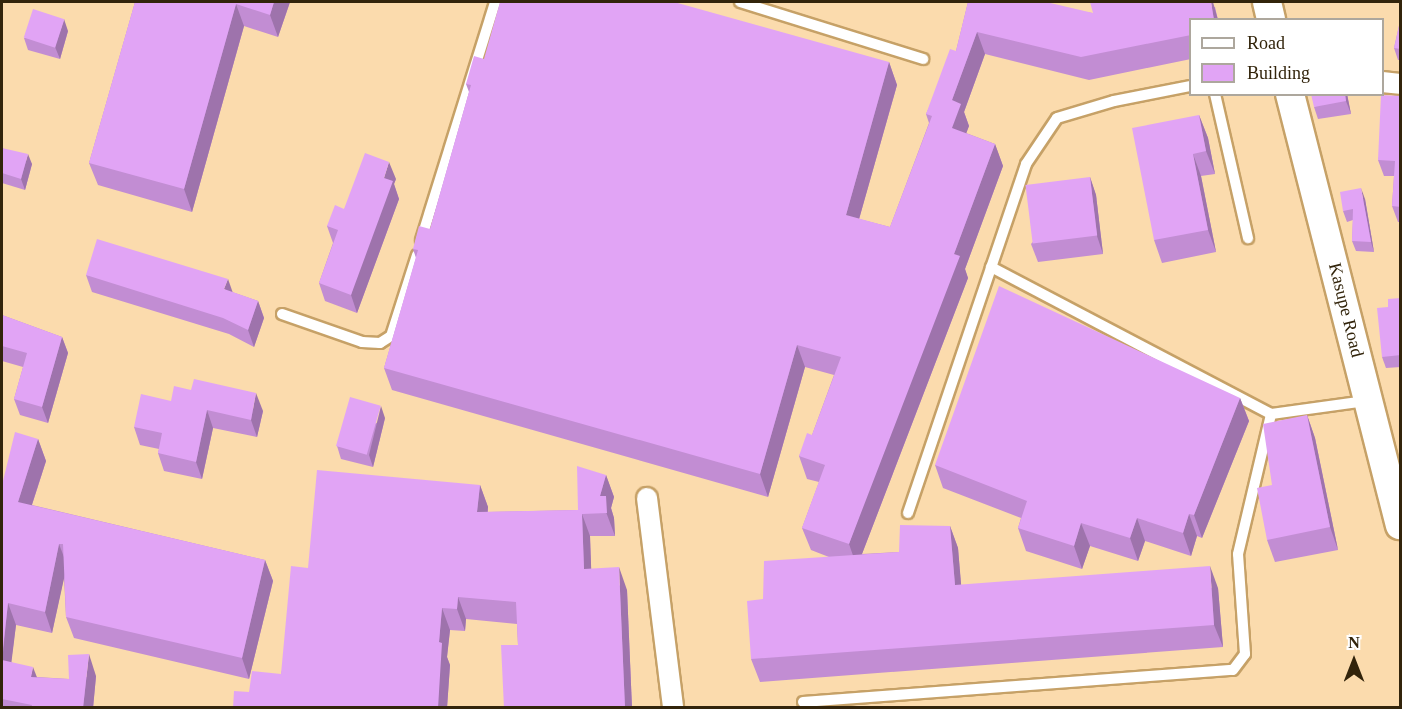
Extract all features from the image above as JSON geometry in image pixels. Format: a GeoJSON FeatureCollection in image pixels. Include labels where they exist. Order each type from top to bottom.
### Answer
{"type":"FeatureCollection","features":[{"type":"Feature","properties":{"kind":"street"},"geometry":{"type":"LineString","coordinates":[[1267,2],[1271,18]]}},
{"type":"Feature","properties":{"kind":"street"},"geometry":{"type":"LineString","coordinates":[[1384,82],[1401,84]]}},
{"type":"Feature","properties":{"kind":"street","name":"Kasupe Road"},"geometry":{"type":"LineString","coordinates":[[1291,96],[1401,525]]}},
{"type":"Feature","properties":{"kind":"street"},"geometry":{"type":"LineString","coordinates":[[647,498],[673,708]]}},
{"type":"Feature","properties":{"kind":"lane"},"geometry":{"type":"LineString","coordinates":[[282,314],[362,342],[380,343],[391,336],[495,2]]}},
{"type":"Feature","properties":{"kind":"lane"},"geometry":{"type":"LineString","coordinates":[[740,2],[923,59]]}},
{"type":"Feature","properties":{"kind":"lane"},"geometry":{"type":"LineString","coordinates":[[908,513],[1026,164],[1056,118],[1114,101],[1189,86]]}},
{"type":"Feature","properties":{"kind":"lane"},"geometry":{"type":"LineString","coordinates":[[1215,96],[1248,238]]}},
{"type":"Feature","properties":{"kind":"lane"},"geometry":{"type":"LineString","coordinates":[[991,267],[1271,414],[1369,401]]}},
{"type":"Feature","properties":{"kind":"lane"},"geometry":{"type":"LineString","coordinates":[[803,702],[1233,670],[1245,654],[1238,554],[1271,414]]}},
{"type":"Feature","properties":{"kind":"building"},"geometry":{"type":"Polygon","coordinates":[[[135,2],[274,2],[270,15],[236,4],[184,189],[89,163],[135,2]]]}},
{"type":"Feature","properties":{"kind":"building"},"geometry":{"type":"Polygon","coordinates":[[[500,2],[674,2],[889,62],[846,215],[890,227],[932,116],[926,114],[950,49],[956,51],[968,2],[1046,2],[1093,13],[1090,2],[1211,2],[1214,18],[1189,18],[1189,35],[1081,57],[977,32],[952,100],[961,104],[952,128],[995,144],[954,254],[960,256],[849,544],[802,528],[825,465],[799,456],[807,433],[812,435],[841,357],[797,345],[760,474],[384,368],[418,250],[413,249],[419,226],[430,229],[471,85],[466,84],[474,56],[484,59],[500,2]]]}},
{"type":"Feature","properties":{"kind":"building"},"geometry":{"type":"Polygon","coordinates":[[[33,9],[64,19],[55,48],[24,38],[33,9]]]}},
{"type":"Feature","properties":{"kind":"building"},"geometry":{"type":"Polygon","coordinates":[[[1401,17],[1401,49],[1394,48],[1401,17]]]}},
{"type":"Feature","properties":{"kind":"building"},"geometry":{"type":"Polygon","coordinates":[[[1311,96],[1345,96],[1346,101],[1314,107],[1311,96]]]}},
{"type":"Feature","properties":{"kind":"building"},"geometry":{"type":"Polygon","coordinates":[[[1381,96],[1401,96],[1401,207],[1392,206],[1395,161],[1378,160],[1381,96]]]}},
{"type":"Feature","properties":{"kind":"building"},"geometry":{"type":"Polygon","coordinates":[[[1199,115],[1206,151],[1193,154],[1208,230],[1154,240],[1132,128],[1199,115]]]}},
{"type":"Feature","properties":{"kind":"building"},"geometry":{"type":"Polygon","coordinates":[[[2,148],[28,154],[21,179],[2,173],[2,148]]]}},
{"type":"Feature","properties":{"kind":"building"},"geometry":{"type":"Polygon","coordinates":[[[365,153],[389,162],[384,178],[393,181],[351,295],[319,283],[338,230],[327,226],[335,205],[344,209],[365,153]]]}},
{"type":"Feature","properties":{"kind":"building"},"geometry":{"type":"Polygon","coordinates":[[[1090,177],[1097,236],[1033,243],[1025,185],[1090,177]]]}},
{"type":"Feature","properties":{"kind":"building"},"geometry":{"type":"Polygon","coordinates":[[[1361,188],[1371,242],[1352,241],[1353,209],[1343,211],[1340,192],[1361,188]]]}},
{"type":"Feature","properties":{"kind":"building"},"geometry":{"type":"Polygon","coordinates":[[[97,239],[228,279],[224,289],[258,301],[248,330],[223,318],[86,275],[97,239]]]}},
{"type":"Feature","properties":{"kind":"building"},"geometry":{"type":"Polygon","coordinates":[[[999,286],[1240,398],[1194,515],[1189,514],[1183,533],[1137,518],[1130,538],[1081,523],[1074,546],[1018,528],[1027,501],[935,465],[999,286]]]}},
{"type":"Feature","properties":{"kind":"building"},"geometry":{"type":"Polygon","coordinates":[[[1401,298],[1401,355],[1382,357],[1377,308],[1388,307],[1388,299],[1401,298]]]}},
{"type":"Feature","properties":{"kind":"building"},"geometry":{"type":"Polygon","coordinates":[[[2,315],[62,337],[42,407],[14,399],[27,353],[2,346],[2,315]]]}},
{"type":"Feature","properties":{"kind":"building"},"geometry":{"type":"Polygon","coordinates":[[[194,379],[256,393],[251,420],[207,410],[196,462],[158,453],[162,433],[134,427],[141,394],[171,401],[174,386],[191,390],[194,379]]]}},
{"type":"Feature","properties":{"kind":"building"},"geometry":{"type":"Polygon","coordinates":[[[350,397],[381,406],[367,455],[336,446],[350,397]]]}},
{"type":"Feature","properties":{"kind":"building"},"geometry":{"type":"Polygon","coordinates":[[[1307,415],[1330,527],[1267,540],[1257,488],[1272,485],[1263,424],[1307,415]]]}},
{"type":"Feature","properties":{"kind":"building"},"geometry":{"type":"Polygon","coordinates":[[[15,432],[38,439],[18,502],[265,560],[242,658],[66,617],[63,544],[59,544],[45,612],[8,603],[2,657],[2,485],[15,432]]]}},
{"type":"Feature","properties":{"kind":"building"},"geometry":{"type":"Polygon","coordinates":[[[577,466],[606,475],[600,496],[606,496],[607,513],[582,514],[584,569],[619,567],[625,708],[504,708],[501,645],[518,645],[516,602],[458,597],[457,609],[442,608],[438,708],[233,708],[234,691],[249,692],[252,671],[281,674],[291,566],[308,568],[317,470],[480,485],[477,512],[578,510],[577,466]]]}},
{"type":"Feature","properties":{"kind":"building"},"geometry":{"type":"Polygon","coordinates":[[[900,525],[950,526],[955,585],[1210,566],[1214,625],[751,659],[747,601],[763,599],[764,561],[899,552],[900,525]]]}},
{"type":"Feature","properties":{"kind":"building"},"geometry":{"type":"Polygon","coordinates":[[[89,654],[83,708],[31,708],[32,705],[2,699],[2,660],[33,667],[31,677],[69,679],[68,655],[89,654]]]}}]}
